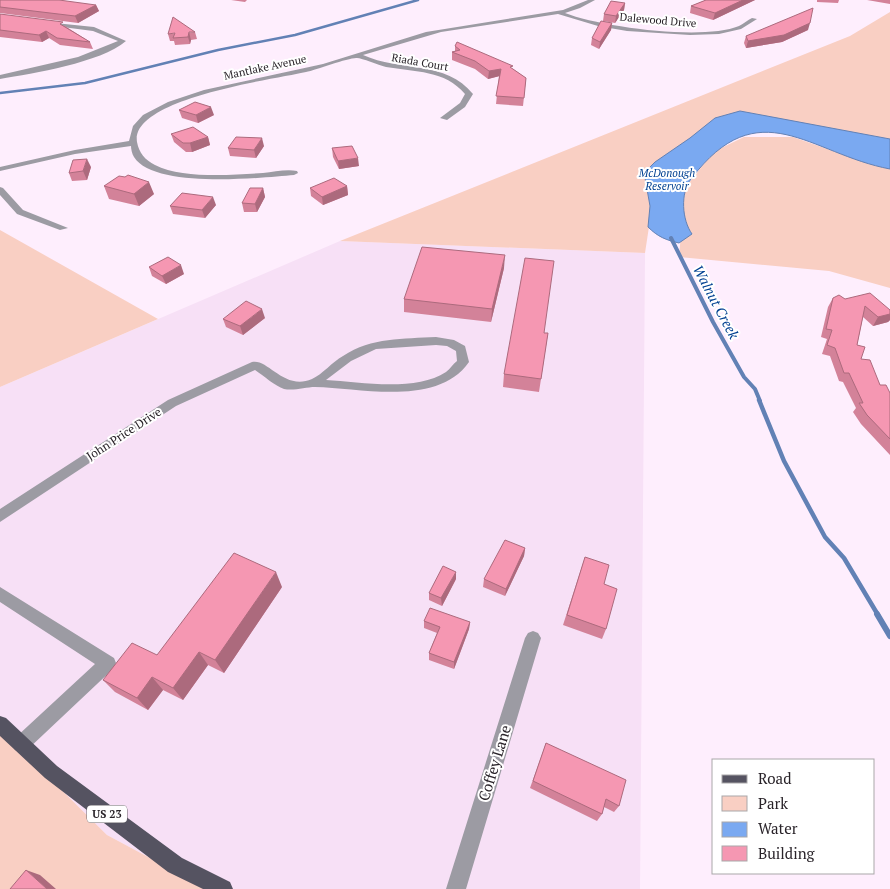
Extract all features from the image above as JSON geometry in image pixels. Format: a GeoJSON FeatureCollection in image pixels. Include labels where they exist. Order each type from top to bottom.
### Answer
{"type":"FeatureCollection","features":[{"type":"Feature","properties":{"kind":"main road","name":"US 23"},"geometry":{"type":"LineString","coordinates":[[0,724],[51,772],[175,865],[223,889]]}},
{"type":"Feature","properties":{"kind":"street","name":"Mantlake Avenue"},"geometry":{"type":"LineString","coordinates":[[133,143],[135,128],[138,122],[175,102],[208,91],[316,68],[441,30],[558,12],[577,8],[590,0]]}},
{"type":"Feature","properties":{"kind":"street","name":"Dalewood Drive"},"geometry":{"type":"LineString","coordinates":[[558,12],[585,23],[703,35],[732,32],[754,19]]}},
{"type":"Feature","properties":{"kind":"street"},"geometry":{"type":"LineString","coordinates":[[0,77],[57,64],[113,47],[123,41],[94,28],[36,21]]}},
{"type":"Feature","properties":{"kind":"street","name":"Riada Court"},"geometry":{"type":"LineString","coordinates":[[357,55],[381,66],[442,74],[461,82],[470,94],[461,107],[444,118]]}},
{"type":"Feature","properties":{"kind":"street"},"geometry":{"type":"LineString","coordinates":[[0,169],[75,152],[133,143],[138,156],[152,166],[182,176],[214,178],[294,174]]}},
{"type":"Feature","properties":{"kind":"street"},"geometry":{"type":"LineString","coordinates":[[0,190],[20,212],[63,228]]}},
{"type":"Feature","properties":{"kind":"street"},"geometry":{"type":"LineString","coordinates":[[436,341],[450,343],[461,349],[463,362],[450,374],[428,382],[386,387],[314,383],[347,358],[374,345],[436,341]]}},
{"type":"Feature","properties":{"kind":"street","name":"John Price Drive"},"geometry":{"type":"LineString","coordinates":[[2,513],[172,403],[256,365],[286,384],[314,383]]}},
{"type":"Feature","properties":{"kind":"street"},"geometry":{"type":"LineString","coordinates":[[0,594],[108,663],[21,744]]}},
{"type":"Feature","properties":{"kind":"street","name":"Coffey Lane"},"geometry":{"type":"LineString","coordinates":[[456,889],[534,638]]}},
{"type":"Feature","properties":{"kind":"shaded area"},"geometry":{"type":"Polygon","coordinates":[[[340,241],[645,253],[640,889],[208,889],[107,835],[0,729],[0,387],[340,241]]]}},
{"type":"Feature","properties":{"kind":"green space"},"geometry":{"type":"Polygon","coordinates":[[[890,12],[890,139],[777,120],[657,174],[645,253],[340,241],[850,36],[890,12]]]}},
{"type":"Feature","properties":{"kind":"green space"},"geometry":{"type":"Polygon","coordinates":[[[744,137],[793,137],[856,159],[890,165],[890,288],[829,271],[679,257],[685,188],[713,152],[744,137]]]}},
{"type":"Feature","properties":{"kind":"green space"},"geometry":{"type":"Polygon","coordinates":[[[0,230],[158,319],[0,387],[0,230]]]}},
{"type":"Feature","properties":{"kind":"green space"},"geometry":{"type":"Polygon","coordinates":[[[0,729],[107,835],[208,889],[0,889],[0,729]]]}},
{"type":"Feature","properties":{"kind":"water","name":"McDonough Reservoir"},"geometry":{"type":"Polygon","coordinates":[[[740,111],[890,139],[890,169],[786,135],[763,132],[740,137],[716,152],[687,185],[684,199],[684,214],[692,234],[679,243],[659,236],[648,227],[650,206],[645,178],[646,171],[655,162],[715,118],[740,111]]]}},
{"type":"Feature","properties":{"kind":"building"},"geometry":{"type":"Polygon","coordinates":[[[0,0],[59,0],[96,5],[75,16],[0,7],[0,0]]]}},
{"type":"Feature","properties":{"kind":"building"},"geometry":{"type":"Polygon","coordinates":[[[706,0],[743,0],[715,13],[691,6],[706,0]]]}},
{"type":"Feature","properties":{"kind":"building"},"geometry":{"type":"Polygon","coordinates":[[[611,1],[625,3],[616,16],[604,14],[611,1]]]}},
{"type":"Feature","properties":{"kind":"building"},"geometry":{"type":"Polygon","coordinates":[[[813,8],[810,23],[784,35],[748,41],[746,36],[813,8]]]}},
{"type":"Feature","properties":{"kind":"building"},"geometry":{"type":"Polygon","coordinates":[[[0,14],[63,22],[60,24],[90,42],[57,38],[46,31],[39,35],[0,30],[0,14]]]}},
{"type":"Feature","properties":{"kind":"building"},"geometry":{"type":"Polygon","coordinates":[[[173,17],[195,32],[189,32],[188,37],[173,38],[175,33],[168,34],[173,17]]]}},
{"type":"Feature","properties":{"kind":"building"},"geometry":{"type":"Polygon","coordinates":[[[601,21],[612,23],[600,42],[592,38],[601,21]]]}},
{"type":"Feature","properties":{"kind":"building"},"geometry":{"type":"Polygon","coordinates":[[[457,42],[513,66],[510,67],[526,78],[524,98],[496,96],[501,69],[489,71],[475,61],[452,52],[460,50],[455,46],[457,42]]]}},
{"type":"Feature","properties":{"kind":"building"},"geometry":{"type":"Polygon","coordinates":[[[195,102],[211,107],[196,115],[179,110],[195,102]]]}},
{"type":"Feature","properties":{"kind":"building"},"geometry":{"type":"Polygon","coordinates":[[[193,127],[208,137],[190,143],[183,143],[171,134],[193,127]]]}},
{"type":"Feature","properties":{"kind":"building"},"geometry":{"type":"Polygon","coordinates":[[[236,137],[262,138],[254,150],[228,148],[236,137]]]}},
{"type":"Feature","properties":{"kind":"building"},"geometry":{"type":"Polygon","coordinates":[[[352,146],[358,158],[338,161],[332,148],[352,146]]]}},
{"type":"Feature","properties":{"kind":"building"},"geometry":{"type":"Polygon","coordinates":[[[87,159],[83,171],[69,173],[73,160],[87,159]]]}},
{"type":"Feature","properties":{"kind":"building"},"geometry":{"type":"Polygon","coordinates":[[[128,175],[149,182],[134,194],[104,186],[119,176],[125,177],[128,175]]]}},
{"type":"Feature","properties":{"kind":"building"},"geometry":{"type":"Polygon","coordinates":[[[334,178],[347,186],[322,197],[310,188],[334,178]]]}},
{"type":"Feature","properties":{"kind":"building"},"geometry":{"type":"Polygon","coordinates":[[[250,188],[263,188],[255,204],[242,203],[250,188]]]}},
{"type":"Feature","properties":{"kind":"building"},"geometry":{"type":"Polygon","coordinates":[[[182,193],[213,197],[202,210],[170,206],[182,193]]]}},
{"type":"Feature","properties":{"kind":"building"},"geometry":{"type":"Polygon","coordinates":[[[422,247],[505,255],[492,309],[404,299],[422,247]]]}},
{"type":"Feature","properties":{"kind":"building"},"geometry":{"type":"Polygon","coordinates":[[[168,257],[181,265],[162,276],[149,267],[168,257]]]}},
{"type":"Feature","properties":{"kind":"building"},"geometry":{"type":"Polygon","coordinates":[[[525,258],[554,261],[544,333],[548,333],[541,379],[504,374],[525,258]]]}},
{"type":"Feature","properties":{"kind":"building"},"geometry":{"type":"Polygon","coordinates":[[[870,293],[890,310],[890,314],[878,317],[865,306],[857,345],[865,347],[861,359],[870,360],[880,385],[886,385],[890,393],[890,439],[867,415],[859,403],[863,403],[849,373],[844,373],[835,348],[827,345],[832,330],[826,329],[833,298],[839,295],[845,299],[870,293]]]}},
{"type":"Feature","properties":{"kind":"building"},"geometry":{"type":"Polygon","coordinates":[[[246,301],[262,309],[240,326],[223,319],[246,301]]]}},
{"type":"Feature","properties":{"kind":"building"},"geometry":{"type":"Polygon","coordinates":[[[505,540],[525,548],[506,589],[484,579],[505,540]]]}},
{"type":"Feature","properties":{"kind":"building"},"geometry":{"type":"Polygon","coordinates":[[[234,553],[276,572],[215,660],[199,652],[173,688],[152,677],[137,698],[103,680],[132,643],[157,655],[234,553]]]}},
{"type":"Feature","properties":{"kind":"building"},"geometry":{"type":"Polygon","coordinates":[[[585,557],[609,565],[604,584],[617,589],[606,629],[567,615],[585,557]]]}},
{"type":"Feature","properties":{"kind":"building"},"geometry":{"type":"Polygon","coordinates":[[[443,566],[456,572],[441,598],[429,593],[443,566]]]}},
{"type":"Feature","properties":{"kind":"building"},"geometry":{"type":"Polygon","coordinates":[[[430,608],[470,622],[454,662],[429,653],[440,627],[424,621],[430,608]]]}},
{"type":"Feature","properties":{"kind":"building"},"geometry":{"type":"Polygon","coordinates":[[[546,743],[626,780],[619,806],[606,799],[602,814],[533,781],[546,743]]]}},
{"type":"Feature","properties":{"kind":"building"},"geometry":{"type":"Polygon","coordinates":[[[26,870],[47,889],[10,889],[26,870]]]}},
{"type":"Feature","properties":{"kind":"waterway"},"geometry":{"type":"LineString","coordinates":[[0,93],[85,83],[218,50],[295,35],[418,0]]}},
{"type":"Feature","properties":{"kind":"waterway","name":"Walnut Creek"},"geometry":{"type":"LineString","coordinates":[[671,238],[713,322],[744,377],[755,389],[760,401]]}},
{"type":"Feature","properties":{"kind":"waterway","name":"Walnut Creek"},"geometry":{"type":"LineString","coordinates":[[759,400],[784,461],[825,537],[844,558],[878,615]]}},
{"type":"Feature","properties":{"kind":"waterway","name":"Walnut Creek"},"geometry":{"type":"LineString","coordinates":[[877,614],[890,636]]}}]}
